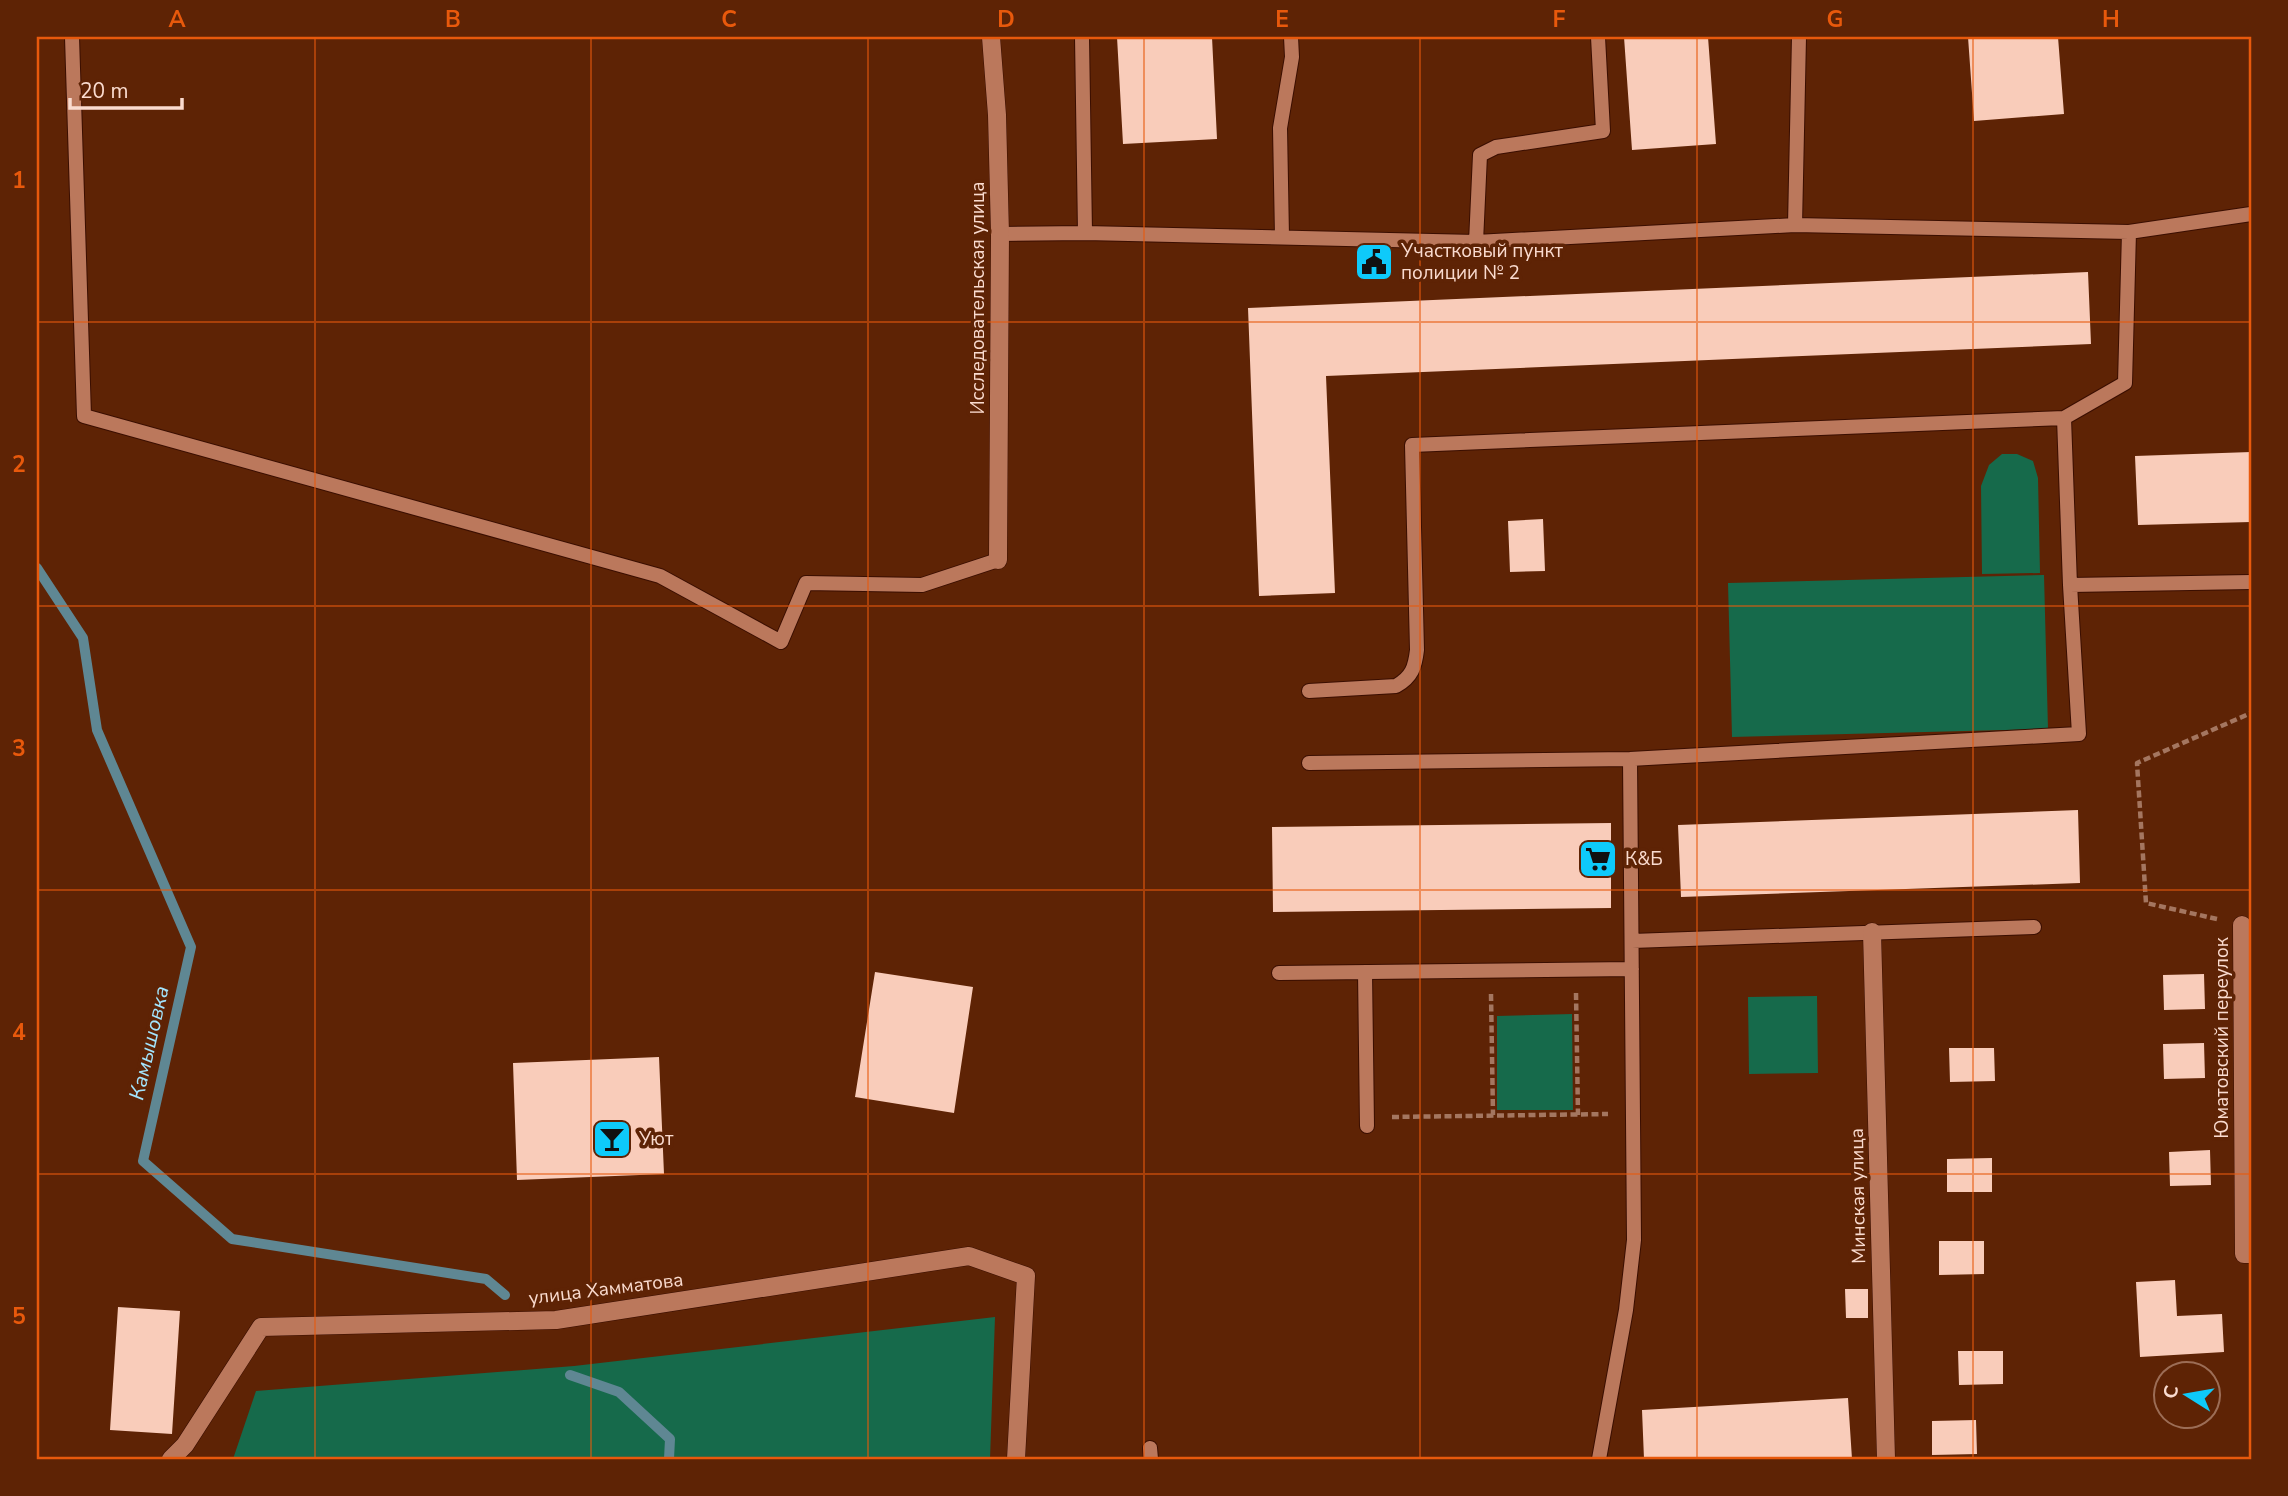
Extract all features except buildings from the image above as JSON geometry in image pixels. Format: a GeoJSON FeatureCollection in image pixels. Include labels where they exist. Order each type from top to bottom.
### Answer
{"type":"FeatureCollection","features":[{"type":"Feature","properties":{"kind":"street","name":"Исследовательская улица"},"geometry":{"type":"LineString","coordinates":[[991,37],[998,115],[1000,234],[998,560]]}},
{"type":"Feature","properties":{"kind":"street","name":"Юматовский переулок"},"geometry":{"type":"LineString","coordinates":[[2242,925],[2244,1254],[2251,1254]]}},
{"type":"Feature","properties":{"kind":"street","name":"Минская улица"},"geometry":{"type":"LineString","coordinates":[[1872,932],[1886,1459]]}},
{"type":"Feature","properties":{"kind":"street","name":"улица Хамматова"},"geometry":{"type":"LineString","coordinates":[[171,1459],[185,1445],[261,1327],[556,1320],[969,1256],[1026,1276],[1016,1459]]}},
{"type":"Feature","properties":{"kind":"lane"},"geometry":{"type":"LineString","coordinates":[[72,37],[83,416],[660,576],[781,642],[807,583],[922,585],[998,560]]}},
{"type":"Feature","properties":{"kind":"lane"},"geometry":{"type":"LineString","coordinates":[[1082,37],[1085,233]]}},
{"type":"Feature","properties":{"kind":"lane"},"geometry":{"type":"LineString","coordinates":[[1282,237],[1280,128],[1292,57],[1291,37]]}},
{"type":"Feature","properties":{"kind":"lane"},"geometry":{"type":"LineString","coordinates":[[1476,242],[1480,155],[1496,147],[1603,131],[1598,37]]}},
{"type":"Feature","properties":{"kind":"lane"},"geometry":{"type":"LineString","coordinates":[[1795,225],[1799,37]]}},
{"type":"Feature","properties":{"kind":"lane"},"geometry":{"type":"LineString","coordinates":[[1000,234],[1085,233],[1476,242],[1795,225],[2129,232],[2251,214]]}},
{"type":"Feature","properties":{"kind":"lane"},"geometry":{"type":"LineString","coordinates":[[1309,691],[1396,687],[1414,671],[1417,650],[1412,445],[2064,418],[2125,383],[2129,232]]}},
{"type":"Feature","properties":{"kind":"lane"},"geometry":{"type":"LineString","coordinates":[[1309,763],[1630,759],[2079,734],[2064,418]]}},
{"type":"Feature","properties":{"kind":"lane"},"geometry":{"type":"LineString","coordinates":[[2070,585],[2251,582]]}},
{"type":"Feature","properties":{"kind":"lane"},"geometry":{"type":"LineString","coordinates":[[1600,1459],[1625,1320],[1633,1261],[1635,1216],[1630,759]]}},
{"type":"Feature","properties":{"kind":"lane"},"geometry":{"type":"LineString","coordinates":[[1632,941],[2034,927]]}},
{"type":"Feature","properties":{"kind":"lane"},"geometry":{"type":"LineString","coordinates":[[1279,972],[1632,969]]}},
{"type":"Feature","properties":{"kind":"lane"},"geometry":{"type":"LineString","coordinates":[[1365,972],[1367,1121]]}},
{"type":"Feature","properties":{"kind":"path","name":"Юматовский переулок"},"geometry":{"type":"LineString","coordinates":[[2242,925],[2146,903],[2137,763],[2251,713]]}},
{"type":"Feature","properties":{"kind":"path"},"geometry":{"type":"LineString","coordinates":[[1575,969],[1577,1115]]}},
{"type":"Feature","properties":{"kind":"path"},"geometry":{"type":"LineString","coordinates":[[1491,970],[1493,1115]]}},
{"type":"Feature","properties":{"kind":"path"},"geometry":{"type":"LineString","coordinates":[[1367,1121],[1493,1115],[1633,1114]]}},
{"type":"Feature","properties":{"kind":"green space"},"geometry":{"type":"Polygon","coordinates":[[[2002,454],[2017,454],[2033,461],[2038,478],[2040,573],[1982,574],[1981,486],[1989,465],[2002,454]]]}},
{"type":"Feature","properties":{"kind":"green space"},"geometry":{"type":"Polygon","coordinates":[[[2044,575],[2048,729],[1732,737],[1728,583],[2044,575]]]}},
{"type":"Feature","properties":{"kind":"green space"},"geometry":{"type":"Polygon","coordinates":[[[1817,996],[1818,1073],[1749,1074],[1748,997],[1817,996]]]}},
{"type":"Feature","properties":{"kind":"green space"},"geometry":{"type":"Polygon","coordinates":[[[1572,1014],[1573,1110],[1497,1110],[1497,1016],[1572,1014]]]}},
{"type":"Feature","properties":{"kind":"green space"},"geometry":{"type":"Polygon","coordinates":[[[995,1317],[990,1459],[233,1459],[256,1391],[574,1366],[995,1317]]]}},
{"type":"Feature","properties":{"kind":"waterway","name":"Камышовка"},"geometry":{"type":"LineString","coordinates":[[37,568],[83,638],[97,730],[191,947],[143,1161],[232,1239],[486,1279],[505,1295]]}},
{"type":"Feature","properties":{"kind":"waterway","name":"Камышовка"},"geometry":{"type":"LineString","coordinates":[[570,1375],[619,1392],[670,1439],[669,1459]]}},
{"type":"Feature","properties":{"kind":"place","name":"Участковый пункт полиции № 2"},"geometry":{"type":"Point","coordinates":[1374,262]}},
{"type":"Feature","properties":{"kind":"place","name":"К&Б"},"geometry":{"type":"Point","coordinates":[1598,859]}},
{"type":"Feature","properties":{"kind":"place","name":"Уют"},"geometry":{"type":"Point","coordinates":[612,1139]}}]}
